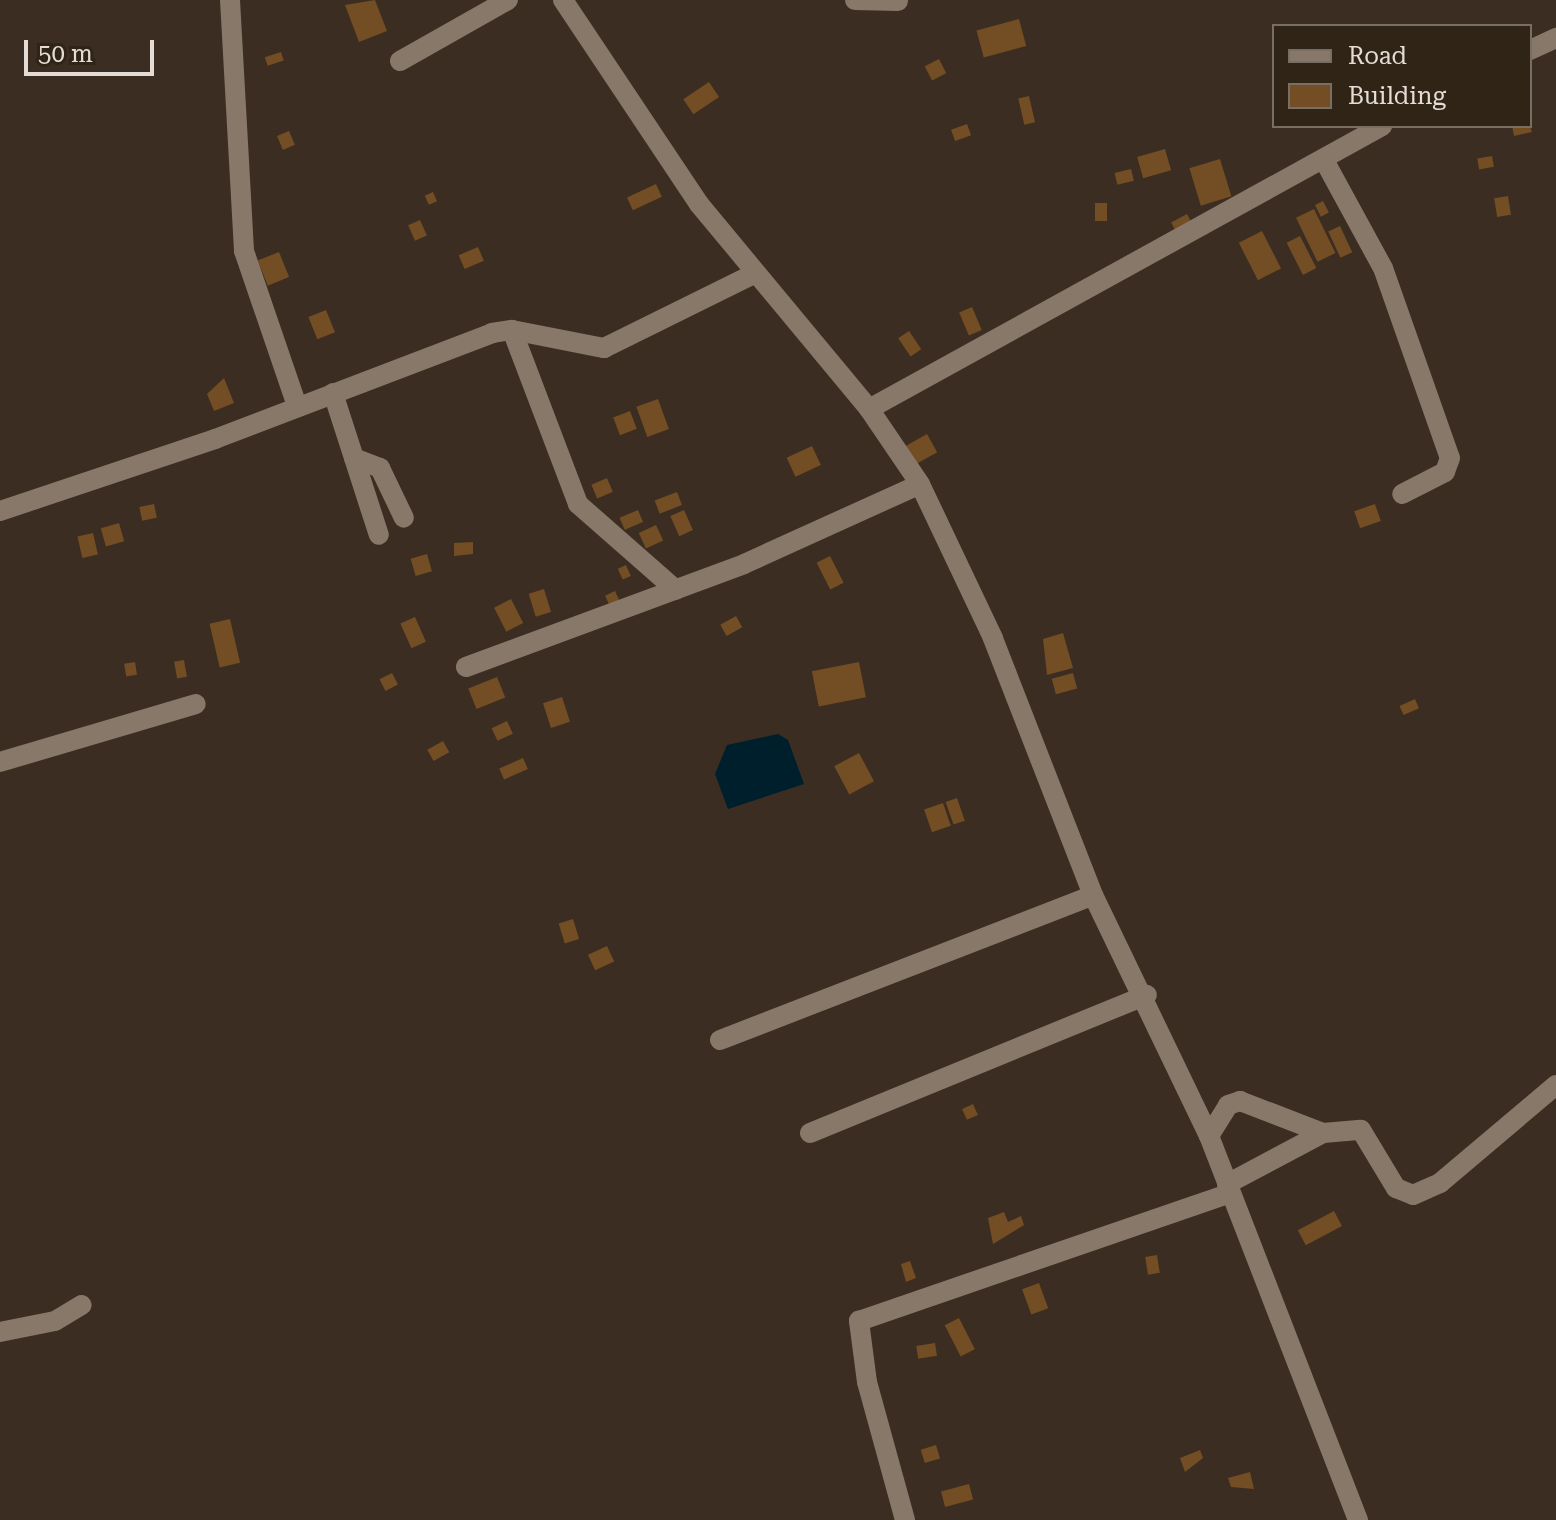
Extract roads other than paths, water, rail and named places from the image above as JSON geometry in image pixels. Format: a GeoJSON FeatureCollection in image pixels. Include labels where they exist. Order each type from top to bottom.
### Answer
{"type":"FeatureCollection","features":[{"type":"Feature","properties":{"kind":"street"},"geometry":{"type":"LineString","coordinates":[[230,0],[244,251],[297,406]]}},
{"type":"Feature","properties":{"kind":"street"},"geometry":{"type":"LineString","coordinates":[[400,61],[508,0]]}},
{"type":"Feature","properties":{"kind":"street"},"geometry":{"type":"LineString","coordinates":[[563,0],[754,274],[869,409],[920,484],[993,638],[1093,895],[1147,995],[1209,1136],[1358,1520]]}},
{"type":"Feature","properties":{"kind":"street"},"geometry":{"type":"LineString","coordinates":[[855,0],[898,1]]}},
{"type":"Feature","properties":{"kind":"street"},"geometry":{"type":"LineString","coordinates":[[869,409],[1379,128]]}},
{"type":"Feature","properties":{"kind":"street"},"geometry":{"type":"LineString","coordinates":[[1324,160],[1383,268],[1450,458],[1445,472],[1402,494]]}},
{"type":"Feature","properties":{"kind":"street"},"geometry":{"type":"LineString","coordinates":[[0,511],[512,330],[604,348],[754,274]]}},
{"type":"Feature","properties":{"kind":"street"},"geometry":{"type":"LineString","coordinates":[[512,330],[585,514],[676,590]]}},
{"type":"Feature","properties":{"kind":"street"},"geometry":{"type":"LineString","coordinates":[[333,393],[379,535]]}},
{"type":"Feature","properties":{"kind":"street"},"geometry":{"type":"LineString","coordinates":[[354,458],[380,468],[404,518]]}},
{"type":"Feature","properties":{"kind":"street"},"geometry":{"type":"LineString","coordinates":[[466,667],[676,590],[920,484]]}},
{"type":"Feature","properties":{"kind":"street"},"geometry":{"type":"LineString","coordinates":[[0,762],[196,704]]}},
{"type":"Feature","properties":{"kind":"street"},"geometry":{"type":"LineString","coordinates":[[720,1040],[1093,895]]}},
{"type":"Feature","properties":{"kind":"street"},"geometry":{"type":"LineString","coordinates":[[810,1133],[1147,995]]}},
{"type":"Feature","properties":{"kind":"street"},"geometry":{"type":"LineString","coordinates":[[905,1520],[867,1382],[859,1321],[1228,1188],[1323,1133],[1361,1130],[1396,1188],[1413,1195],[1440,1183],[1556,1085]]}},
{"type":"Feature","properties":{"kind":"street"},"geometry":{"type":"LineString","coordinates":[[1209,1136],[1228,1105],[1240,1101],[1323,1133]]}},
{"type":"Feature","properties":{"kind":"street"},"geometry":{"type":"LineString","coordinates":[[0,1332],[55,1321],[82,1305]]}},
{"type":"Feature","properties":{"kind":"water"},"geometry":{"type":"Polygon","coordinates":[[[778,734],[788,740],[804,784],[728,809],[715,774],[727,745],[778,734]]]}}]}
